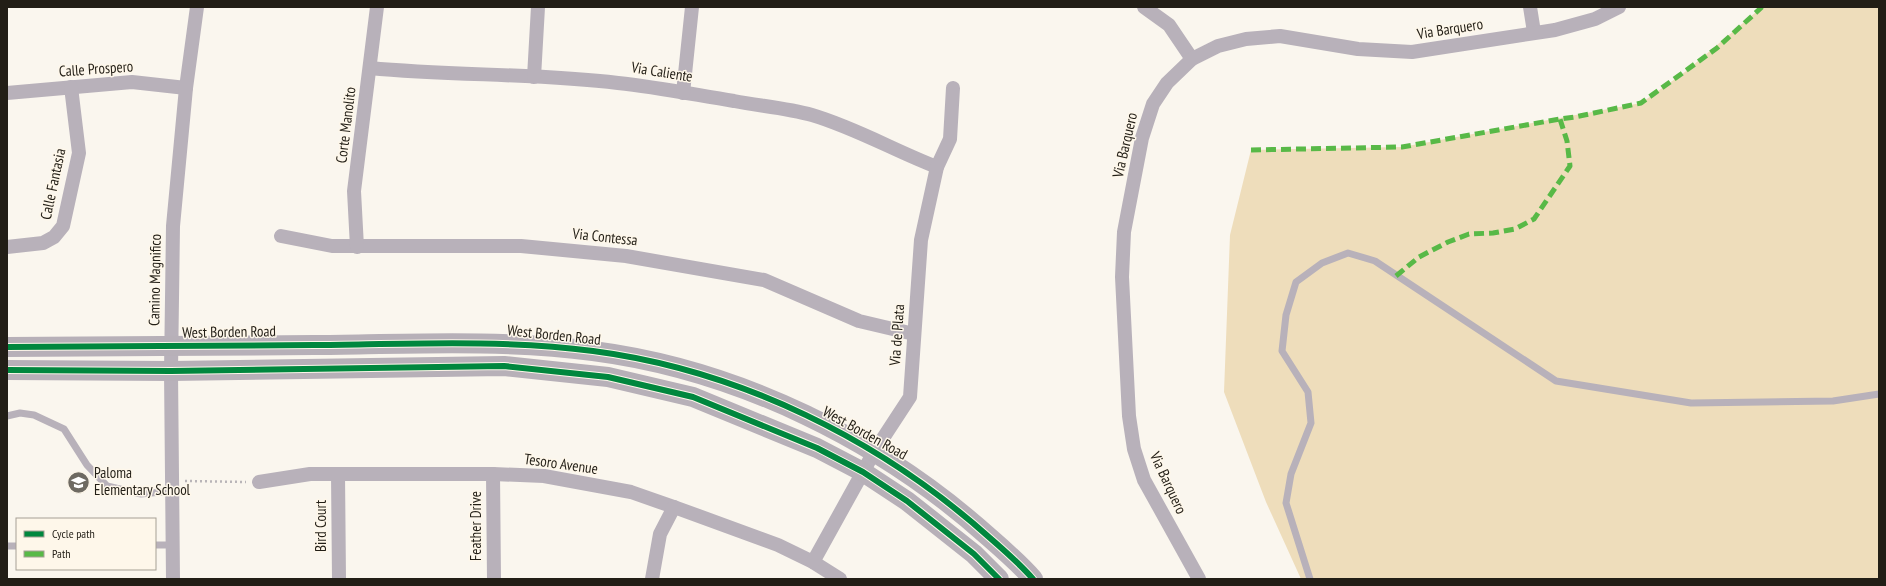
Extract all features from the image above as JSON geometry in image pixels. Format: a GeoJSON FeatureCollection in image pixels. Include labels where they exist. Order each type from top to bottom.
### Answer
{"type":"FeatureCollection","features":[{"type":"Feature","properties":{"kind":"main road","name":"West Borden Road"},"geometry":{"type":"LineString","coordinates":[[7,347],[496,343],[595,351],[676,367],[749,391],[832,428],[874,452],[912,475],[969,519],[1022,566],[1033,579]]}},
{"type":"Feature","properties":{"kind":"main road"},"geometry":{"type":"LineString","coordinates":[[7,370],[171,371],[504,366],[608,377],[694,397],[818,448],[864,472],[907,501],[974,554],[999,579]]}},
{"type":"Feature","properties":{"kind":"street","name":"Camino Magnifico"},"geometry":{"type":"LineString","coordinates":[[173,579],[171,346],[173,226],[186,88],[198,7]]}},
{"type":"Feature","properties":{"kind":"street","name":"Corte Manolito"},"geometry":{"type":"LineString","coordinates":[[357,247],[354,191],[377,7]]}},
{"type":"Feature","properties":{"kind":"street"},"geometry":{"type":"LineString","coordinates":[[534,77],[538,7]]}},
{"type":"Feature","properties":{"kind":"street"},"geometry":{"type":"LineString","coordinates":[[683,92],[692,7]]}},
{"type":"Feature","properties":{"kind":"street"},"geometry":{"type":"LineString","coordinates":[[1144,7],[1169,25],[1192,59]]}},
{"type":"Feature","properties":{"kind":"street"},"geometry":{"type":"LineString","coordinates":[[1530,7],[1534,32]]}},
{"type":"Feature","properties":{"kind":"street","name":"Via Barquero"},"geometry":{"type":"LineString","coordinates":[[1199,579],[1144,480],[1134,449],[1129,416],[1122,277],[1124,232],[1146,124],[1153,104],[1168,83],[1192,59],[1218,46],[1246,39],[1280,36],[1358,49],[1412,52],[1534,32],[1555,30],[1595,19],[1619,7]]}},
{"type":"Feature","properties":{"kind":"street","name":"Via Caliente"},"geometry":{"type":"LineString","coordinates":[[370,68],[422,73],[618,82],[683,92],[811,115],[854,129],[906,155],[938,167]]}},
{"type":"Feature","properties":{"kind":"street","name":"Calle Prospero"},"geometry":{"type":"LineString","coordinates":[[7,92],[132,82],[186,88]]}},
{"type":"Feature","properties":{"kind":"street","name":"Calle Fantasia"},"geometry":{"type":"LineString","coordinates":[[7,247],[43,243],[54,237],[63,226],[79,153],[70,87]]}},
{"type":"Feature","properties":{"kind":"street","name":"Via de Plata"},"geometry":{"type":"LineString","coordinates":[[814,562],[874,452],[910,396],[921,240],[938,167],[950,139],[953,88]]}},
{"type":"Feature","properties":{"kind":"street","name":"Via Contessa"},"geometry":{"type":"LineString","coordinates":[[281,236],[332,246],[521,246],[626,256],[764,280],[859,321],[914,334]]}},
{"type":"Feature","properties":{"kind":"street","name":"Tesoro Avenue"},"geometry":{"type":"LineString","coordinates":[[259,482],[310,474],[493,474],[544,476],[631,492],[778,545],[814,562],[840,579]]}},
{"type":"Feature","properties":{"kind":"street","name":"Bird Court"},"geometry":{"type":"LineString","coordinates":[[338,474],[339,579]]}},
{"type":"Feature","properties":{"kind":"street","name":"Feather Drive"},"geometry":{"type":"LineString","coordinates":[[493,474],[494,579]]}},
{"type":"Feature","properties":{"kind":"street"},"geometry":{"type":"LineString","coordinates":[[652,579],[660,534],[674,507]]}},
{"type":"Feature","properties":{"kind":"lane"},"geometry":{"type":"LineString","coordinates":[[1310,579],[1286,503],[1291,474],[1311,423],[1308,392],[1282,351],[1285,322],[1296,282],[1322,263],[1348,252],[1375,261],[1556,382],[1691,403],[1833,401],[1879,394]]}},
{"type":"Feature","properties":{"kind":"lane"},"geometry":{"type":"LineString","coordinates":[[7,416],[20,413],[34,415],[64,429],[87,465],[107,486],[141,494],[172,486]]}},
{"type":"Feature","properties":{"kind":"lane"},"geometry":{"type":"LineString","coordinates":[[156,545],[172,545]]}},
{"type":"Feature","properties":{"kind":"path"},"geometry":{"type":"LineString","coordinates":[[172,486],[259,482]]}},
{"type":"Feature","properties":{"kind":"shaded area"},"geometry":{"type":"Polygon","coordinates":[[[1762,7],[1879,7],[1879,579],[1301,579],[1266,502],[1224,392],[1230,235],[1251,150],[1402,147],[1641,103],[1685,72],[1762,7]]]}},
{"type":"Feature","properties":{"kind":"marked path"},"geometry":{"type":"LineString","coordinates":[[1251,150],[1402,147],[1575,117],[1641,103],[1717,48],[1762,7]]}},
{"type":"Feature","properties":{"kind":"marked path"},"geometry":{"type":"LineString","coordinates":[[1396,276],[1419,257],[1448,242],[1469,234],[1493,233],[1515,229],[1534,219],[1570,166],[1567,141],[1560,119]]}},
{"type":"Feature","properties":{"kind":"cycle path"},"geometry":{"type":"LineString","coordinates":[[7,347],[454,343],[558,347],[648,360],[701,374],[754,393],[805,415],[855,441],[903,470],[948,503],[1007,553],[1033,579]]}},
{"type":"Feature","properties":{"kind":"cycle path"},"geometry":{"type":"LineString","coordinates":[[7,370],[171,371],[504,366],[608,377],[693,397],[817,448],[863,472],[907,501],[974,554],[999,579]]}},
{"type":"Feature","properties":{"kind":"place","name":"Paloma Elementary School"},"geometry":{"type":"Point","coordinates":[79,482]}}]}
